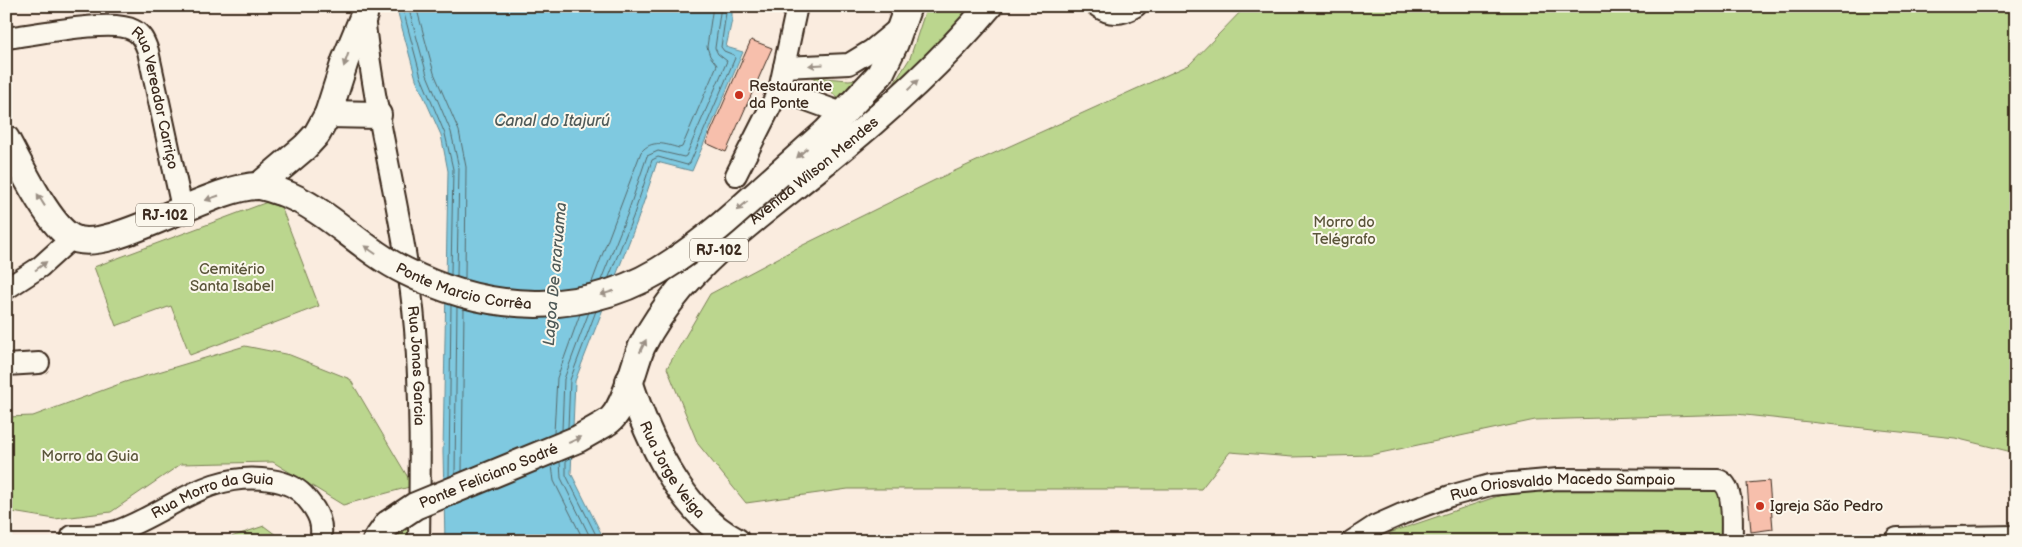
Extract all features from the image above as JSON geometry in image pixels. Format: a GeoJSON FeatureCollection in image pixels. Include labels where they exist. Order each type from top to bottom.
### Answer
{"type":"FeatureCollection","features":[{"type":"Feature","properties":{"kind":"main road","name":"Avenida Wilson Mendes"},"geometry":{"type":"LineString","coordinates":[[608,422],[622,403],[642,346],[660,314],[702,265],[758,216],[878,118],[968,32],[989,6]]}},
{"type":"Feature","properties":{"kind":"main road"},"geometry":{"type":"LineString","coordinates":[[270,189],[306,147],[328,114],[364,11]]}},
{"type":"Feature","properties":{"kind":"main road","name":"Avenida Wilson Mendes"},"geometry":{"type":"LineString","coordinates":[[779,174],[826,132],[842,113],[869,88],[880,74],[905,16]]}},
{"type":"Feature","properties":{"kind":"main road"},"geometry":{"type":"LineString","coordinates":[[842,113],[878,118]]}},
{"type":"Feature","properties":{"kind":"main road"},"geometry":{"type":"LineString","coordinates":[[328,114],[378,115]]}},
{"type":"Feature","properties":{"kind":"main road"},"geometry":{"type":"LineString","coordinates":[[6,139],[15,175],[56,223],[72,238]]}},
{"type":"Feature","properties":{"kind":"main road","name":"Ponte Marcio Corrêa"},"geometry":{"type":"LineString","coordinates":[[270,189],[308,204],[380,257],[430,282],[488,301],[538,304],[593,298],[626,287],[651,274],[695,246],[779,174]]}},
{"type":"Feature","properties":{"kind":"main road","name":"RJ-102"},"geometry":{"type":"LineString","coordinates":[[72,238],[96,241],[110,238],[182,208],[226,193],[270,189]]}},
{"type":"Feature","properties":{"kind":"main road","name":"Rua Jorge Veiga"},"geometry":{"type":"LineString","coordinates":[[629,381],[638,407],[657,447],[695,508],[718,530],[736,541]]}},
{"type":"Feature","properties":{"kind":"main road"},"geometry":{"type":"LineString","coordinates":[[608,422],[631,429],[657,447]]}},
{"type":"Feature","properties":{"kind":"main road","name":"Ponte Feliciano Sodré"},"geometry":{"type":"LineString","coordinates":[[382,532],[415,506],[578,439],[608,422]]}},
{"type":"Feature","properties":{"kind":"main road"},"geometry":{"type":"LineString","coordinates":[[1898,541],[2016,539]]}},
{"type":"Feature","properties":{"kind":"street"},"geometry":{"type":"LineString","coordinates":[[736,175],[779,90],[797,6]]}},
{"type":"Feature","properties":{"kind":"street"},"geometry":{"type":"LineString","coordinates":[[1097,6],[1107,12],[1116,14],[1136,6]]}},
{"type":"Feature","properties":{"kind":"street","name":"Rua Jonas Garcia"},"geometry":{"type":"LineString","coordinates":[[364,11],[371,78],[400,234],[415,328],[420,457],[419,541]]}},
{"type":"Feature","properties":{"kind":"street"},"geometry":{"type":"LineString","coordinates":[[784,67],[849,64],[872,50],[905,16]]}},
{"type":"Feature","properties":{"kind":"street","name":"Rua Vereador Carriço"},"geometry":{"type":"LineString","coordinates":[[6,38],[100,26],[124,26],[138,33],[148,51],[182,208]]}},
{"type":"Feature","properties":{"kind":"street"},"geometry":{"type":"LineString","coordinates":[[779,90],[842,113]]}},
{"type":"Feature","properties":{"kind":"street"},"geometry":{"type":"LineString","coordinates":[[6,289],[40,267],[72,238]]}},
{"type":"Feature","properties":{"kind":"street"},"geometry":{"type":"LineString","coordinates":[[6,365],[39,363]]}},
{"type":"Feature","properties":{"kind":"street","name":"Rua Oriosvaldo Macedo Sampaio"},"geometry":{"type":"LineString","coordinates":[[1352,541],[1375,526],[1450,496],[1490,485],[1558,478],[1718,480],[1725,482],[1729,487],[1730,495],[1732,541]]}},
{"type":"Feature","properties":{"kind":"street","name":"Rua Morro da Guia"},"geometry":{"type":"LineString","coordinates":[[72,536],[95,535],[119,530],[202,487],[233,479],[263,479],[293,486],[304,495],[319,518],[322,530],[320,541]]}},
{"type":"Feature","properties":{"kind":"green space"},"geometry":{"type":"Polygon","coordinates":[[[927,6],[984,6],[880,106],[910,58],[927,6]]]}},
{"type":"Feature","properties":{"kind":"green space","name":"Morro do Telégrafo"},"geometry":{"type":"Polygon","coordinates":[[[1246,6],[2016,6],[2016,453],[1955,438],[1736,414],[1535,420],[1371,455],[1292,457],[1230,452],[1201,489],[848,489],[746,503],[698,444],[667,368],[710,294],[797,248],[937,179],[1189,65],[1246,6]]]}},
{"type":"Feature","properties":{"kind":"green space"},"geometry":{"type":"Polygon","coordinates":[[[812,77],[849,80],[866,78],[841,102],[827,87],[812,77]]]}},
{"type":"Feature","properties":{"kind":"green space","name":"Cemitério Santa Isabel"},"geometry":{"type":"Polygon","coordinates":[[[270,201],[280,204],[319,306],[190,355],[171,306],[116,326],[94,267],[270,201]]]}},
{"type":"Feature","properties":{"kind":"green space","name":"Morro da Guia"},"geometry":{"type":"Polygon","coordinates":[[[245,346],[290,355],[350,379],[413,486],[343,505],[273,462],[181,464],[111,512],[55,519],[6,511],[6,417],[33,416],[125,382],[245,346]]]}},
{"type":"Feature","properties":{"kind":"green space"},"geometry":{"type":"Polygon","coordinates":[[[1720,486],[1721,534],[1406,538],[1391,537],[1389,533],[1525,487],[1720,486]]]}},
{"type":"Feature","properties":{"kind":"green space"},"geometry":{"type":"Polygon","coordinates":[[[413,525],[413,541],[397,541],[403,526],[413,525]]]}},
{"type":"Feature","properties":{"kind":"green space"},"geometry":{"type":"Polygon","coordinates":[[[264,526],[284,541],[219,541],[264,526]]]}},
{"type":"Feature","properties":{"kind":"water","name":"Canal do Itajurú"},"geometry":{"type":"Polygon","coordinates":[[[396,6],[732,6],[732,20],[726,47],[743,52],[692,171],[657,162],[638,219],[575,381],[571,473],[605,541],[445,541],[443,452],[448,171],[441,135],[416,79],[396,6]]]}},
{"type":"Feature","properties":{"kind":"building"},"geometry":{"type":"Polygon","coordinates":[[[751,40],[772,48],[726,152],[706,143],[751,40]]]}},
{"type":"Feature","properties":{"kind":"building","name":"Igreja São Pedro"},"geometry":{"type":"Polygon","coordinates":[[[1769,481],[1773,529],[1751,532],[1747,483],[1769,481]]]}},
{"type":"Feature","properties":{"kind":"place","name":"Restaurante da Ponte"},"geometry":{"type":"Point","coordinates":[739,95]}},
{"type":"Feature","properties":{"kind":"place","name":"Igreja São Pedro"},"geometry":{"type":"Point","coordinates":[1760,506]}},
{"type":"Feature","properties":{"kind":"water label","name":"Lagoa De araruama"},"geometry":{"type":"Point","coordinates":[554,274]}}]}
